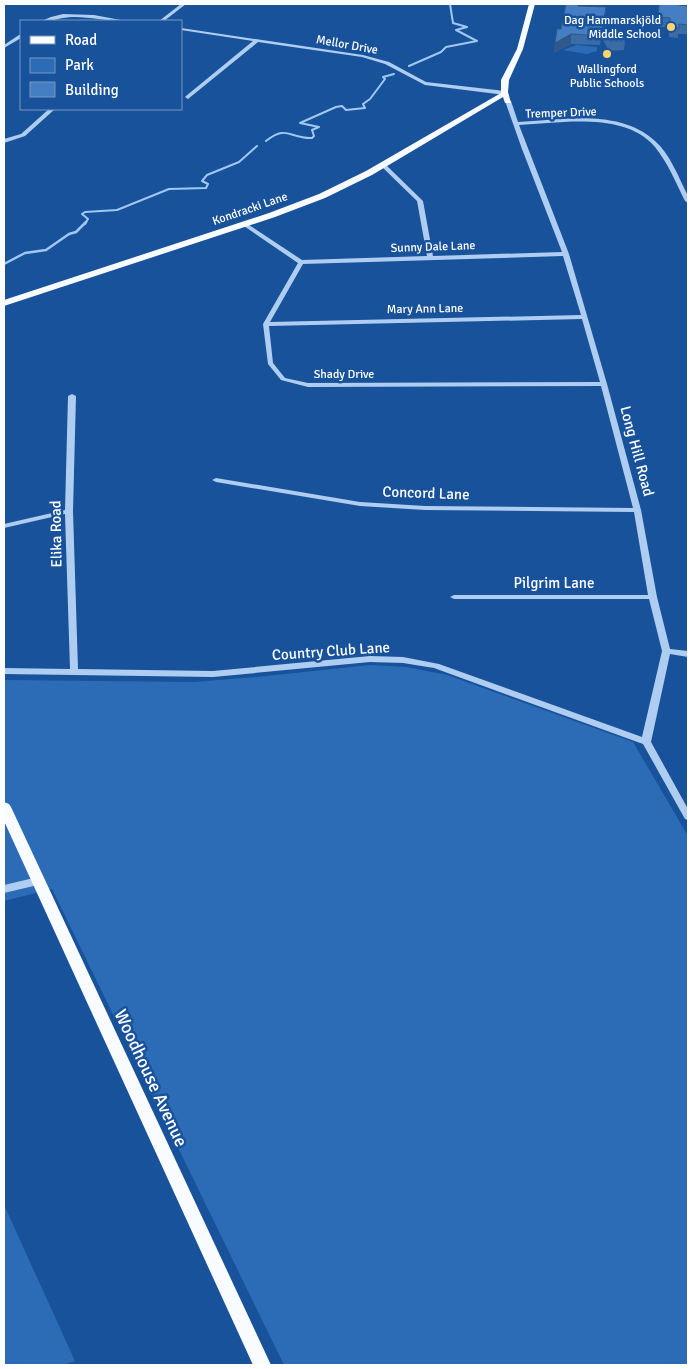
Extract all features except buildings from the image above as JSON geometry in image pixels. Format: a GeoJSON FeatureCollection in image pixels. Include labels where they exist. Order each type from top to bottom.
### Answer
{"type":"FeatureCollection","features":[{"type":"Feature","properties":{"kind":"main road"},"geometry":{"type":"LineString","coordinates":[[506,97],[505,80],[520,49],[532,4]]}},
{"type":"Feature","properties":{"kind":"main road","name":"Kondracki Lane"},"geometry":{"type":"LineString","coordinates":[[4,303],[244,224],[322,196],[383,164],[489,103],[506,97]]}},
{"type":"Feature","properties":{"kind":"main road","name":"Woodhouse Avenue"},"geometry":{"type":"LineString","coordinates":[[4,807],[262,1365]]}},
{"type":"Feature","properties":{"kind":"street"},"geometry":{"type":"LineString","coordinates":[[162,20],[184,4]]}},
{"type":"Feature","properties":{"kind":"street"},"geometry":{"type":"LineString","coordinates":[[47,20],[65,16],[86,16],[116,20]]}},
{"type":"Feature","properties":{"kind":"street","name":"Mellor Drive"},"geometry":{"type":"LineString","coordinates":[[182,29],[368,57],[387,63],[422,82],[506,97]]}},
{"type":"Feature","properties":{"kind":"street"},"geometry":{"type":"LineString","coordinates":[[4,47],[20,37]]}},
{"type":"Feature","properties":{"kind":"street"},"geometry":{"type":"LineString","coordinates":[[188,98],[257,40]]}},
{"type":"Feature","properties":{"kind":"street","name":"Long Hill Road"},"geometry":{"type":"LineString","coordinates":[[506,97],[566,254],[604,384],[637,510],[666,651],[646,742]]}},
{"type":"Feature","properties":{"kind":"street"},"geometry":{"type":"LineString","coordinates":[[4,141],[22,135],[51,110]]}},
{"type":"Feature","properties":{"kind":"street","name":"Tremper Drive"},"geometry":{"type":"LineString","coordinates":[[516,124],[596,121],[623,125],[640,132],[654,142],[688,201]]}},
{"type":"Feature","properties":{"kind":"street"},"geometry":{"type":"LineString","coordinates":[[383,164],[420,201],[430,258]]}},
{"type":"Feature","properties":{"kind":"street"},"geometry":{"type":"LineString","coordinates":[[244,224],[301,262],[266,324]]}},
{"type":"Feature","properties":{"kind":"street","name":"Sunny Dale Lane"},"geometry":{"type":"LineString","coordinates":[[301,262],[566,254]]}},
{"type":"Feature","properties":{"kind":"street","name":"Mary Ann Lane"},"geometry":{"type":"LineString","coordinates":[[266,324],[584,317]]}},
{"type":"Feature","properties":{"kind":"street","name":"Shady Drive"},"geometry":{"type":"LineString","coordinates":[[266,324],[270,363],[283,378],[308,385],[604,384]]}},
{"type":"Feature","properties":{"kind":"street","name":"Elika Road"},"geometry":{"type":"LineString","coordinates":[[72,396],[69,511],[74,672]]}},
{"type":"Feature","properties":{"kind":"street","name":"Concord Lane"},"geometry":{"type":"LineString","coordinates":[[216,480],[369,504],[425,508],[637,510]]}},
{"type":"Feature","properties":{"kind":"street"},"geometry":{"type":"LineString","coordinates":[[4,526],[69,511]]}},
{"type":"Feature","properties":{"kind":"street","name":"Pilgrim Lane"},"geometry":{"type":"LineString","coordinates":[[454,596],[654,597]]}},
{"type":"Feature","properties":{"kind":"street"},"geometry":{"type":"LineString","coordinates":[[666,651],[688,654]]}},
{"type":"Feature","properties":{"kind":"street","name":"Country Club Lane"},"geometry":{"type":"LineString","coordinates":[[4,671],[212,674],[370,659],[403,660],[436,666],[646,742]]}},
{"type":"Feature","properties":{"kind":"street"},"geometry":{"type":"LineString","coordinates":[[646,742],[688,817]]}},
{"type":"Feature","properties":{"kind":"street"},"geometry":{"type":"LineString","coordinates":[[4,889],[38,881]]}},
{"type":"Feature","properties":{"kind":"green space"},"geometry":{"type":"Polygon","coordinates":[[[576,45],[597,47],[597,51],[587,54],[563,50],[576,45]]]}},
{"type":"Feature","properties":{"kind":"green space"},"geometry":{"type":"Polygon","coordinates":[[[370,665],[406,667],[447,675],[633,742],[688,836],[688,1365],[284,1365],[52,889],[4,901],[4,680],[194,682],[370,665]]]}},
{"type":"Feature","properties":{"kind":"green space"},"geometry":{"type":"Polygon","coordinates":[[[4,1205],[75,1361],[63,1365],[4,1365],[4,1205]]]}},
{"type":"Feature","properties":{"kind":"waterway"},"geometry":{"type":"LineString","coordinates":[[409,66],[441,52],[446,47],[477,41],[456,30],[467,27],[453,23],[450,4]]}},
{"type":"Feature","properties":{"kind":"waterway"},"geometry":{"type":"LineString","coordinates":[[266,141],[273,136],[284,133],[312,138],[314,136],[312,130],[319,127],[300,123],[336,107],[342,106],[346,110],[365,108],[363,104],[370,99],[385,79],[383,77],[394,74]]}},
{"type":"Feature","properties":{"kind":"waterway"},"geometry":{"type":"LineString","coordinates":[[85,224],[88,219],[82,214],[85,212],[117,210],[169,189],[206,188],[208,184],[202,181],[207,175],[239,162],[257,146]]}},
{"type":"Feature","properties":{"kind":"waterway"},"geometry":{"type":"LineString","coordinates":[[4,264],[25,253],[46,250],[69,234],[76,232],[86,222]]}},
{"type":"Feature","properties":{"kind":"place","name":"Dag Hammarskjöld Middle School"},"geometry":{"type":"Point","coordinates":[671,27]}},
{"type":"Feature","properties":{"kind":"place","name":"Wallingford Public Schools"},"geometry":{"type":"Point","coordinates":[607,54]}}]}
